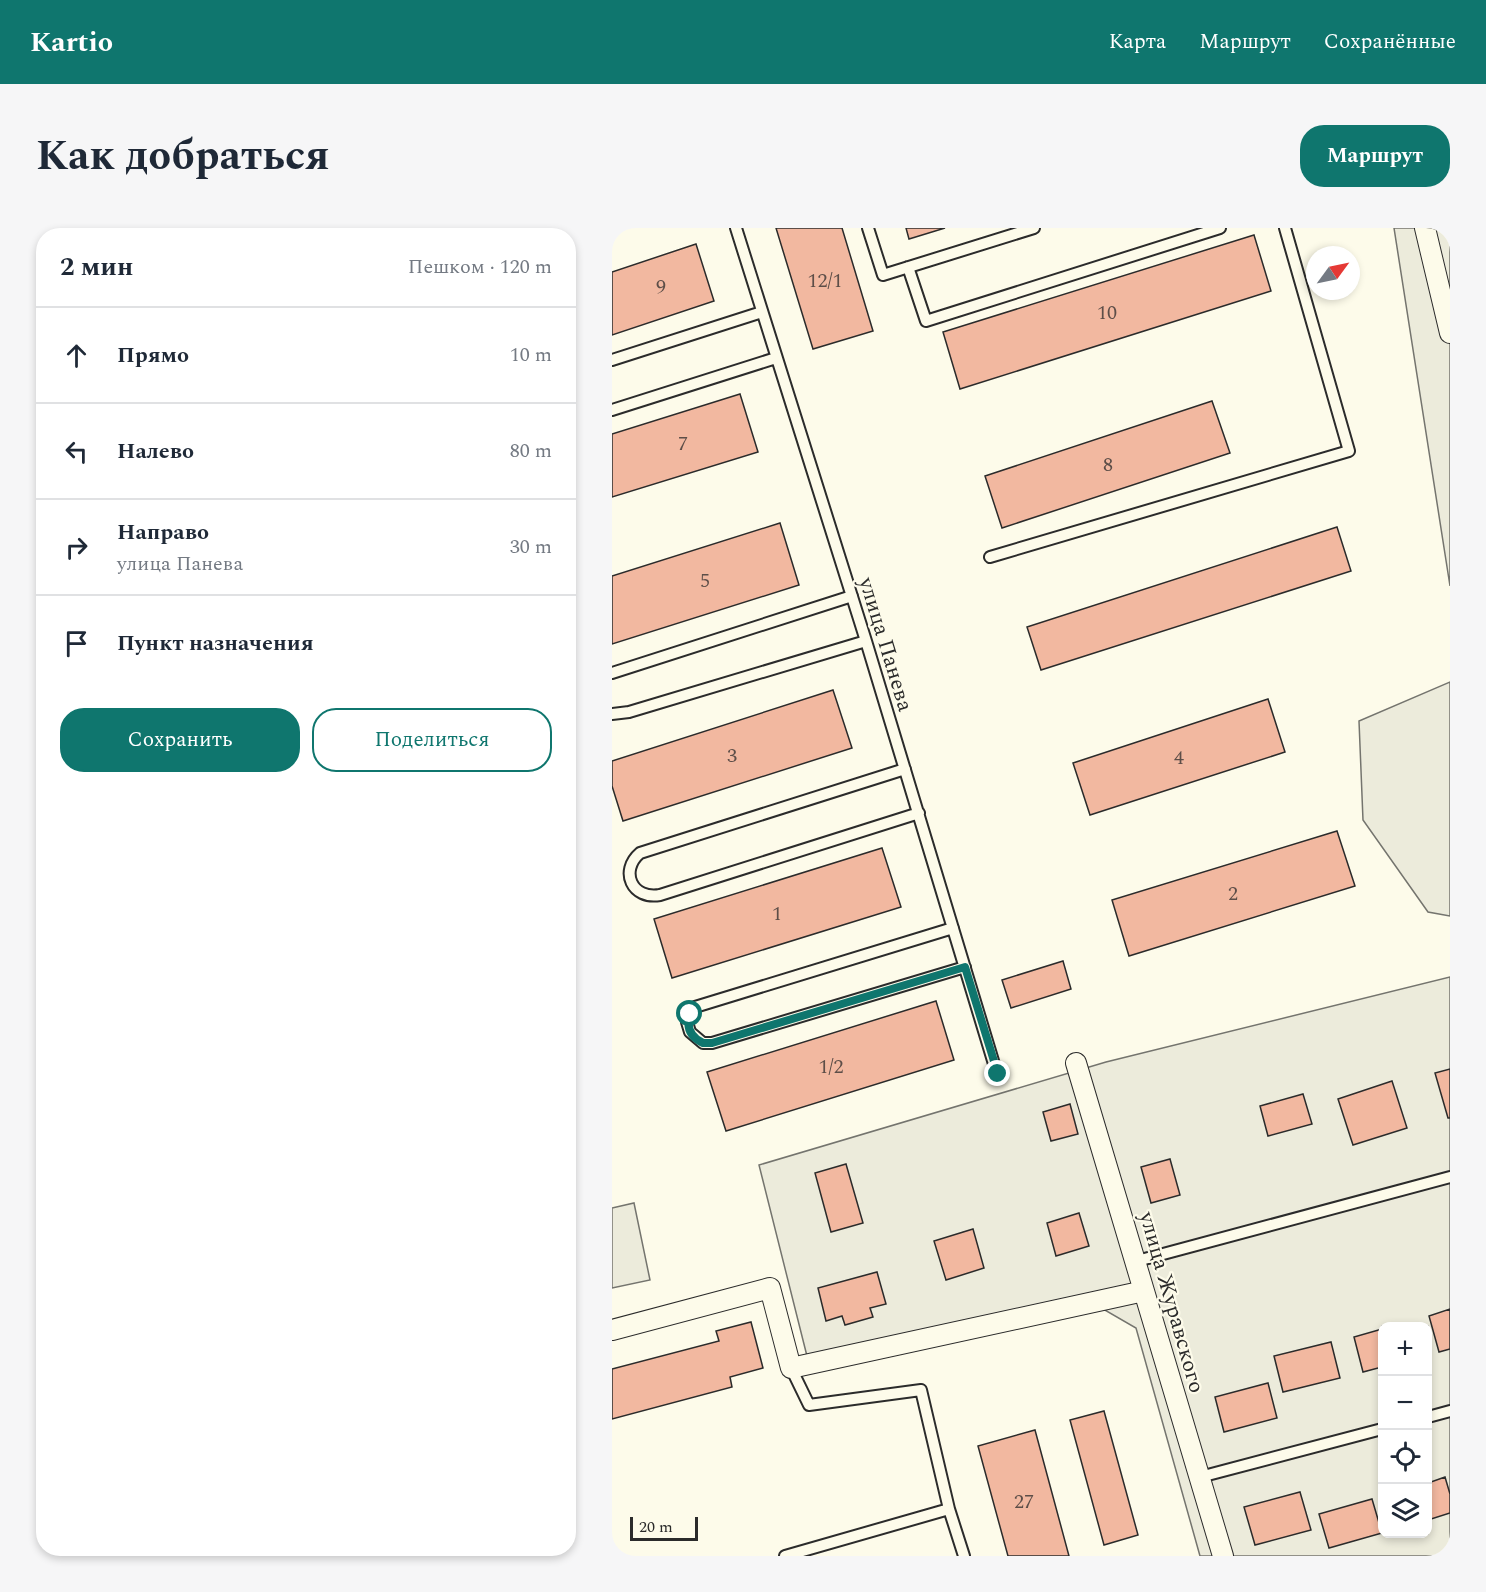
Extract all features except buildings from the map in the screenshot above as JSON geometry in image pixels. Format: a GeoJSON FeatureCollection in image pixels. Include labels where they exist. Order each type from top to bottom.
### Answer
{"type":"FeatureCollection","features":[{"type":"Feature","properties":{"kind":"street"},"geometry":{"type":"LineString","coordinates":[[1425,228],[1450,333]]}},
{"type":"Feature","properties":{"kind":"street","name":"улица Журавского"},"geometry":{"type":"LineString","coordinates":[[1076,1063],[1137,1261],[1223,1556]]}},
{"type":"Feature","properties":{"kind":"street"},"geometry":{"type":"LineString","coordinates":[[612,1330],[770,1288],[791,1368],[1144,1291]]}},
{"type":"Feature","properties":{"kind":"lane","name":"улица Панева"},"geometry":{"type":"LineString","coordinates":[[736,228],[866,641],[998,1074]]}},
{"type":"Feature","properties":{"kind":"lane"},"geometry":{"type":"LineString","coordinates":[[868,228],[883,275],[1034,228]]}},
{"type":"Feature","properties":{"kind":"lane"},"geometry":{"type":"LineString","coordinates":[[908,267],[926,321],[1220,228]]}},
{"type":"Feature","properties":{"kind":"lane"},"geometry":{"type":"LineString","coordinates":[[990,557],[1349,451],[1285,228]]}},
{"type":"Feature","properties":{"kind":"lane"},"geometry":{"type":"LineString","coordinates":[[612,360],[762,312]]}},
{"type":"Feature","properties":{"kind":"lane"},"geometry":{"type":"LineString","coordinates":[[612,410],[776,358]]}},
{"type":"Feature","properties":{"kind":"lane"},"geometry":{"type":"LineString","coordinates":[[612,673],[852,596]]}},
{"type":"Feature","properties":{"kind":"lane"},"geometry":{"type":"LineString","coordinates":[[612,714],[629,712],[866,641]]}},
{"type":"Feature","properties":{"kind":"lane"},"geometry":{"type":"LineString","coordinates":[[905,769],[640,853],[631,861],[628,872],[632,885],[639,894],[650,897],[660,895],[919,813]]}},
{"type":"Feature","properties":{"kind":"lane"},"geometry":{"type":"LineString","coordinates":[[953,928],[695,1007],[687,1022],[690,1032],[703,1043],[712,1043],[965,967]]}},
{"type":"Feature","properties":{"kind":"lane"},"geometry":{"type":"LineString","coordinates":[[1137,1261],[1450,1177]]}},
{"type":"Feature","properties":{"kind":"lane"},"geometry":{"type":"LineString","coordinates":[[791,1368],[809,1405],[921,1390],[949,1509],[964,1556]]}},
{"type":"Feature","properties":{"kind":"lane"},"geometry":{"type":"LineString","coordinates":[[1432,1416],[1450,1411]]}},
{"type":"Feature","properties":{"kind":"lane"},"geometry":{"type":"LineString","coordinates":[[1200,1477],[1379,1430]]}},
{"type":"Feature","properties":{"kind":"lane"},"geometry":{"type":"LineString","coordinates":[[785,1556],[949,1509]]}},
{"type":"Feature","properties":{"kind":"shaded area"},"geometry":{"type":"Polygon","coordinates":[[[1394,228],[1450,228],[1450,586],[1394,228]]]}},
{"type":"Feature","properties":{"kind":"shaded area"},"geometry":{"type":"Polygon","coordinates":[[[1450,682],[1450,916],[1428,912],[1363,820],[1359,721],[1450,682]]]}},
{"type":"Feature","properties":{"kind":"shaded area"},"geometry":{"type":"Polygon","coordinates":[[[1450,977],[1450,1556],[1200,1556],[1136,1328],[1098,1306],[809,1364],[759,1165],[1106,1062],[1450,977]]]}},
{"type":"Feature","properties":{"kind":"shaded area"},"geometry":{"type":"Polygon","coordinates":[[[634,1203],[650,1280],[612,1288],[612,1208],[634,1203]]]}},
{"type":"Feature","properties":{"kind":"route"},"geometry":{"type":"LineString","coordinates":[[690,1014],[687,1022],[696,1040],[712,1043],[965,967],[998,1074]]}}]}
